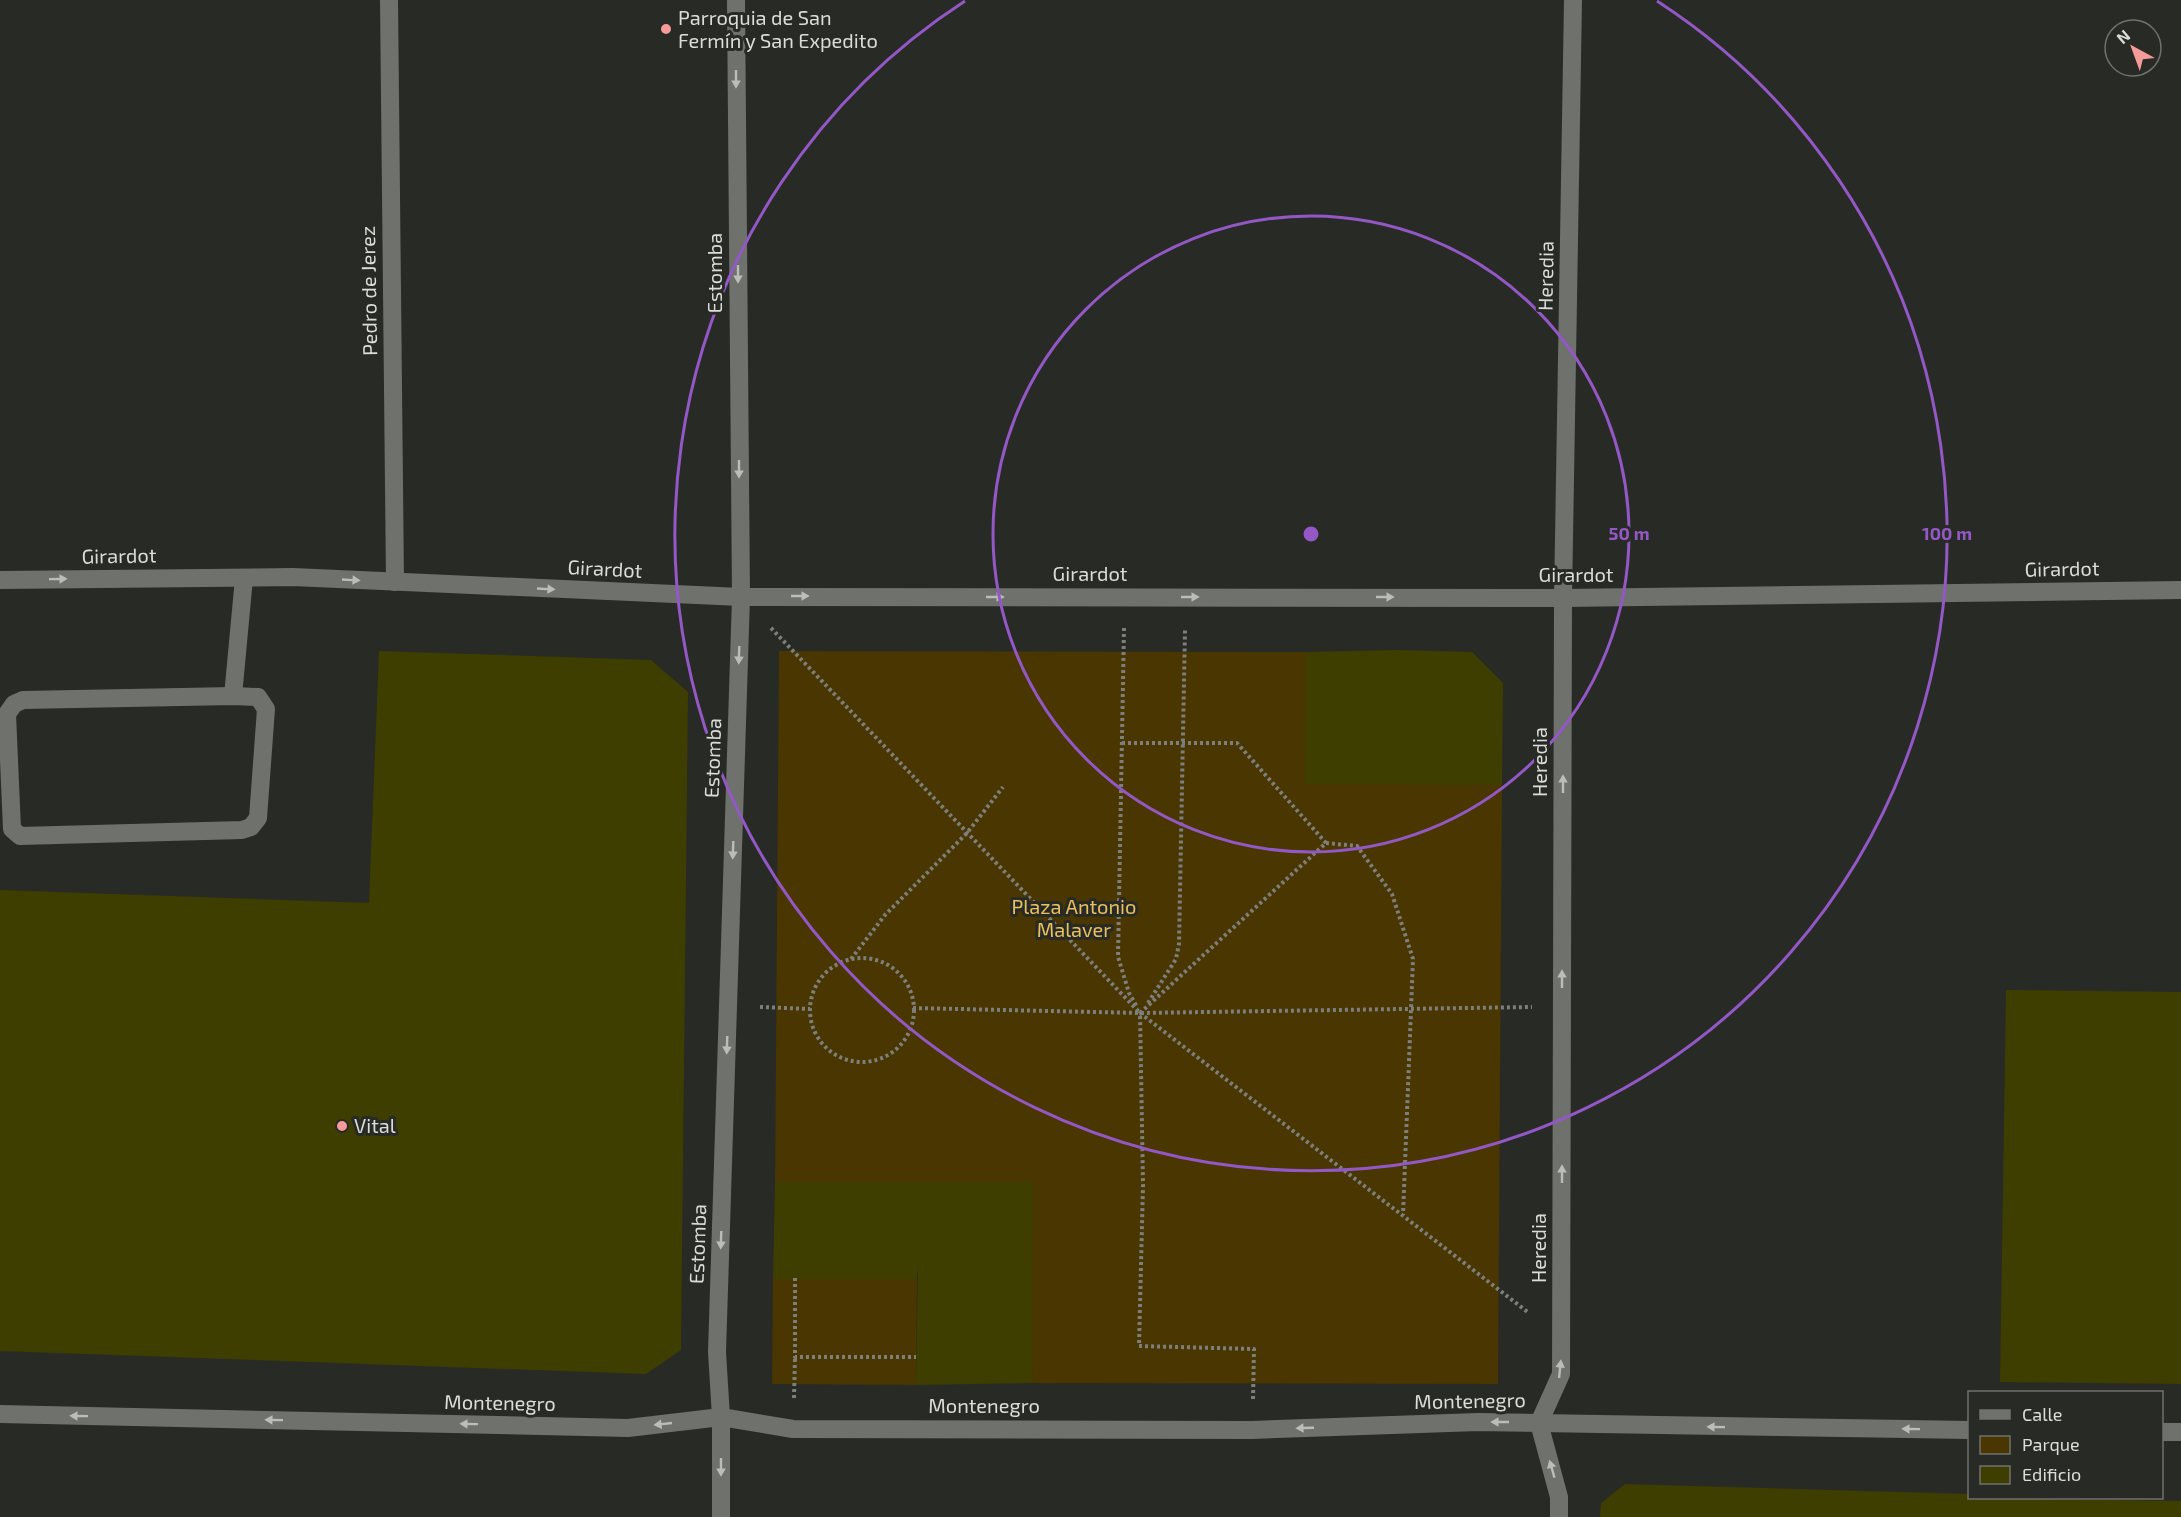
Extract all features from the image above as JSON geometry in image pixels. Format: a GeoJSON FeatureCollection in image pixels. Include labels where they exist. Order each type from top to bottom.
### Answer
{"type":"FeatureCollection","features":[{"type":"Feature","properties":{"kind":"street","name":"Pedro de Jerez"},"geometry":{"type":"LineString","coordinates":[[389,0],[395,582]]}},
{"type":"Feature","properties":{"kind":"street","name":"Estomba"},"geometry":{"type":"LineString","coordinates":[[721,1517],[721,1418],[717,1352],[741,597],[736,0]]}},
{"type":"Feature","properties":{"kind":"street","name":"Heredia"},"geometry":{"type":"LineString","coordinates":[[1539,1423],[1561,1374],[1563,598],[1573,0]]}},
{"type":"Feature","properties":{"kind":"street","name":"Girardot"},"geometry":{"type":"LineString","coordinates":[[0,580],[244,578],[741,597],[1563,598],[2181,590]]}},
{"type":"Feature","properties":{"kind":"street"},"geometry":{"type":"LineString","coordinates":[[233,696],[244,578]]}},
{"type":"Feature","properties":{"kind":"street"},"geometry":{"type":"LineString","coordinates":[[233,696],[258,696],[264,702],[266,709],[258,818],[251,827],[242,830],[20,836],[12,829],[7,714],[14,704],[23,700],[233,696]]}},
{"type":"Feature","properties":{"kind":"street","name":"Montenegro"},"geometry":{"type":"LineString","coordinates":[[0,1414],[628,1428],[721,1418],[793,1429],[1252,1430],[1539,1423],[1604,1426],[1968,1430]]}},
{"type":"Feature","properties":{"kind":"street"},"geometry":{"type":"LineString","coordinates":[[1539,1423],[1559,1497],[1559,1517]]}},
{"type":"Feature","properties":{"kind":"street"},"geometry":{"type":"LineString","coordinates":[[2163,1432],[2181,1432]]}},
{"type":"Feature","properties":{"kind":"path"},"geometry":{"type":"LineString","coordinates":[[741,597],[1140,1013],[1561,1338]]}},
{"type":"Feature","properties":{"kind":"path"},"geometry":{"type":"LineString","coordinates":[[1125,597],[1118,957],[1130,993],[1140,1013],[1143,1185],[1139,1346],[1254,1350],[1252,1430]]}},
{"type":"Feature","properties":{"kind":"path"},"geometry":{"type":"LineString","coordinates":[[1140,1013],[1168,974],[1176,959],[1179,944],[1186,597]]}},
{"type":"Feature","properties":{"kind":"path"},"geometry":{"type":"LineString","coordinates":[[1122,743],[1237,742],[1326,843],[1357,846],[1392,894],[1413,958],[1403,1216]]}},
{"type":"Feature","properties":{"kind":"path"},"geometry":{"type":"LineString","coordinates":[[850,960],[885,915],[967,833],[1003,787]]}},
{"type":"Feature","properties":{"kind":"path"},"geometry":{"type":"LineString","coordinates":[[1140,1013],[1326,843]]}},
{"type":"Feature","properties":{"kind":"path"},"geometry":{"type":"LineString","coordinates":[[867,958],[883,963],[897,972],[908,986],[913,1008],[913,1018],[908,1034],[897,1048],[882,1058],[866,1062],[841,1057],[820,1041],[812,1026],[810,1009],[813,992],[822,977],[835,966],[850,960],[867,958]]}},
{"type":"Feature","properties":{"kind":"path"},"geometry":{"type":"LineString","coordinates":[[728,1006],[810,1009]]}},
{"type":"Feature","properties":{"kind":"path"},"geometry":{"type":"LineString","coordinates":[[913,1008],[1140,1013],[1562,1007]]}},
{"type":"Feature","properties":{"kind":"path"},"geometry":{"type":"LineString","coordinates":[[793,1429],[795,1278]]}},
{"type":"Feature","properties":{"kind":"path"},"geometry":{"type":"LineString","coordinates":[[795,1357],[916,1357]]}},
{"type":"Feature","properties":{"kind":"green space","name":"Plaza Antonio Malaver"},"geometry":{"type":"Polygon","coordinates":[[[779,651],[1306,652],[1502,785],[1498,1384],[1032,1383],[1032,1183],[775,1182],[779,651]]]}},
{"type":"Feature","properties":{"kind":"green space"},"geometry":{"type":"Polygon","coordinates":[[[773,1279],[917,1279],[916,1385],[772,1384],[773,1279]]]}},
{"type":"Feature","properties":{"kind":"building"},"geometry":{"type":"Polygon","coordinates":[[[1398,650],[1472,652],[1503,683],[1502,785],[1305,784],[1306,652],[1398,650]]]}},
{"type":"Feature","properties":{"kind":"building","name":"Vital"},"geometry":{"type":"Polygon","coordinates":[[[379,651],[651,660],[688,692],[681,1350],[646,1374],[0,1351],[0,890],[369,903],[379,651]]]}},
{"type":"Feature","properties":{"kind":"building"},"geometry":{"type":"Polygon","coordinates":[[[2006,990],[2181,992],[2181,1384],[2000,1382],[2006,990]]]}},
{"type":"Feature","properties":{"kind":"building"},"geometry":{"type":"Polygon","coordinates":[[[775,1182],[1033,1182],[1032,1383],[916,1385],[918,1266],[917,1279],[773,1279],[775,1182]]]}},
{"type":"Feature","properties":{"kind":"building"},"geometry":{"type":"Polygon","coordinates":[[[1625,1484],[1968,1494],[1968,1499],[2181,1501],[2181,1517],[1600,1517],[1601,1503],[1625,1484]]]}},
{"type":"Feature","properties":{"kind":"place","name":"Parroquia de San Fermín y San Expedito"},"geometry":{"type":"Point","coordinates":[666,29]}},
{"type":"Feature","properties":{"kind":"place","name":"Vital"},"geometry":{"type":"Point","coordinates":[342,1126]}}]}
